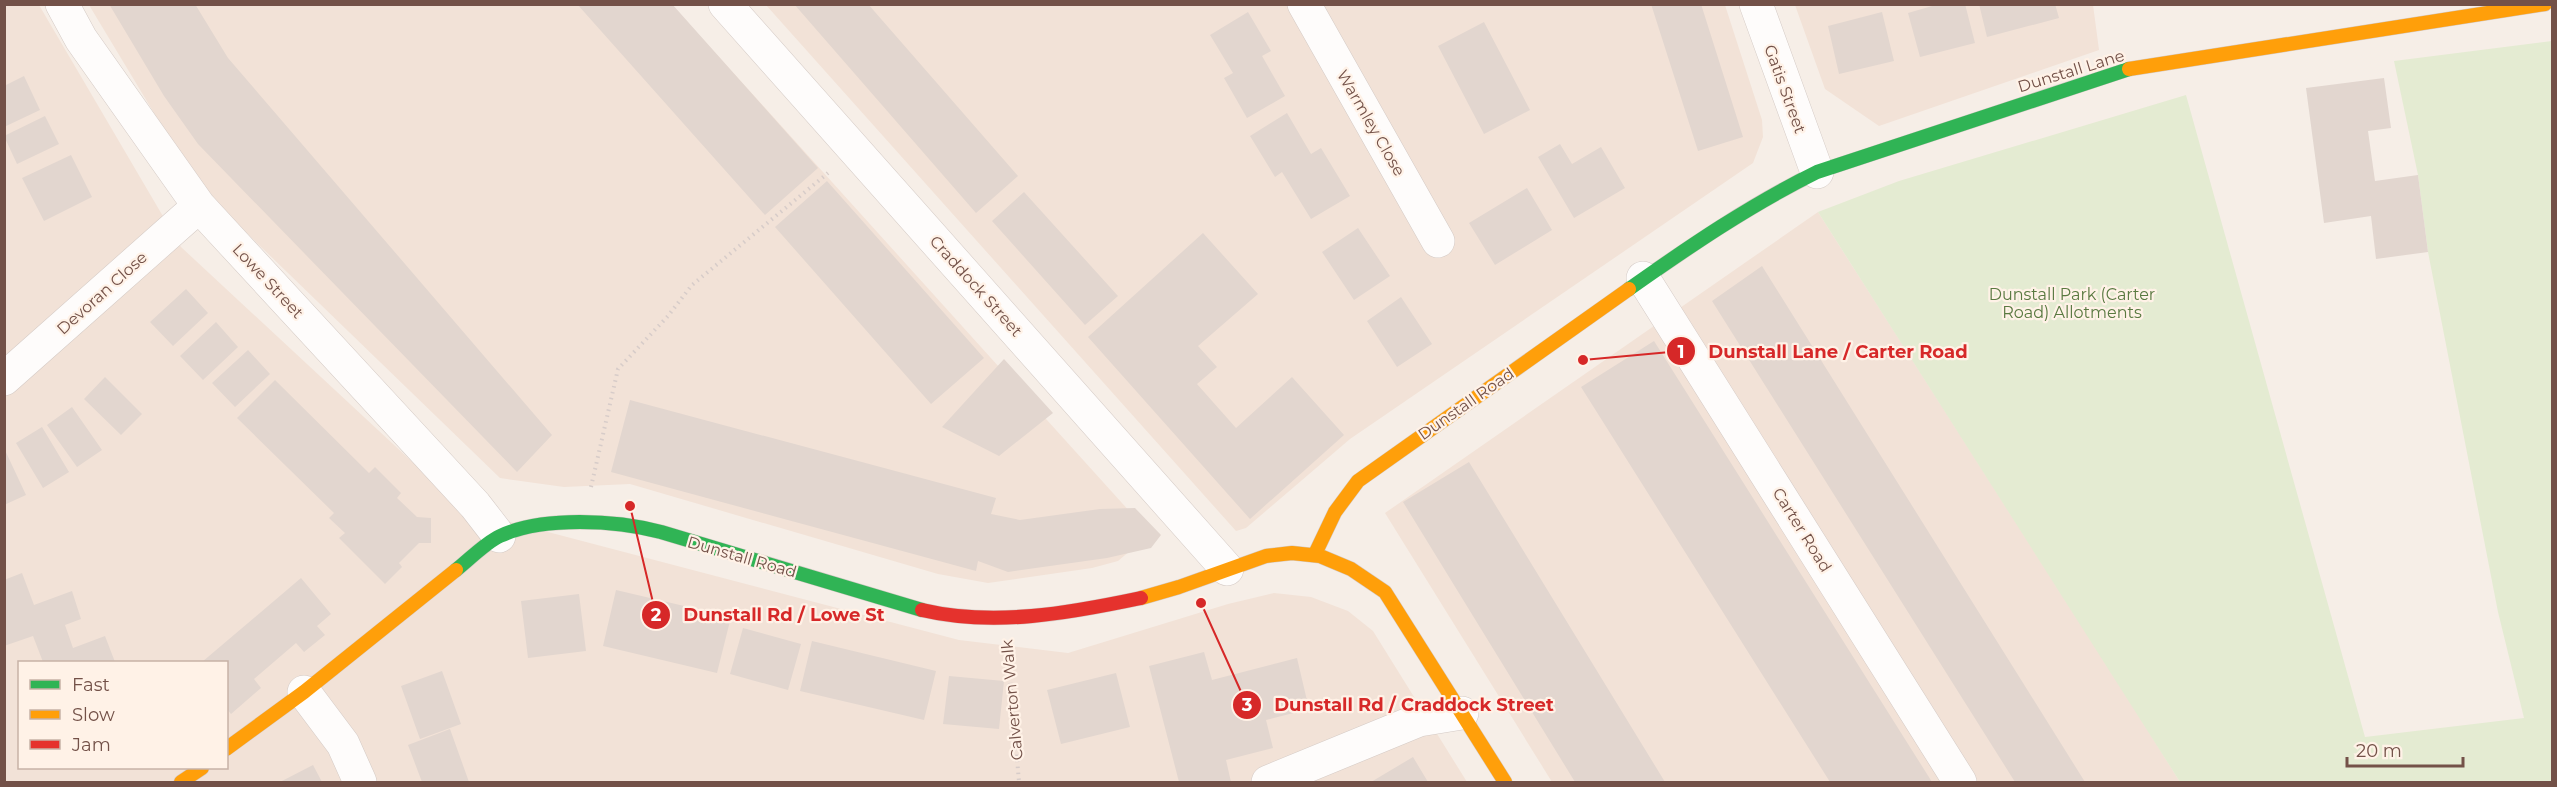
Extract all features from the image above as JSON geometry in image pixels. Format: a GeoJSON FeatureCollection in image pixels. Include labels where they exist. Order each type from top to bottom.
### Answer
{"type":"FeatureCollection","features":[{"type":"Feature","properties":{"kind":"street","name":"Lowe Street"},"geometry":{"type":"LineString","coordinates":[[62,4],[81,39],[199,206],[475,505],[499,537]]}},
{"type":"Feature","properties":{"kind":"street","name":"Craddock Street"},"geometry":{"type":"LineString","coordinates":[[724,4],[1227,569]]}},
{"type":"Feature","properties":{"kind":"street","name":"Warmley Close"},"geometry":{"type":"LineString","coordinates":[[1304,4],[1438,241]]}},
{"type":"Feature","properties":{"kind":"street","name":"Gatis Street"},"geometry":{"type":"LineString","coordinates":[[1756,4],[1817,172]]}},
{"type":"Feature","properties":{"kind":"street","name":"Dunstall Lane"},"geometry":{"type":"LineString","coordinates":[[1643,278],[1709,232],[1772,194],[1817,172],[2122,70],[2545,4]]}},
{"type":"Feature","properties":{"kind":"street","name":"Devoran Close"},"geometry":{"type":"LineString","coordinates":[[4,380],[199,206]]}},
{"type":"Feature","properties":{"kind":"street","name":"Dunstall Road"},"geometry":{"type":"LineString","coordinates":[[1315,554],[1335,512],[1358,481],[1643,278]]}},
{"type":"Feature","properties":{"kind":"street","name":"Carter Road"},"geometry":{"type":"LineString","coordinates":[[1643,278],[1960,783]]}},
{"type":"Feature","properties":{"kind":"street","name":"Dunstall Road"},"geometry":{"type":"LineString","coordinates":[[228,748],[304,692],[499,537],[520,529],[583,523],[634,526],[913,608],[968,617],[1005,617],[1086,608],[1145,597],[1183,586],[1274,553],[1315,554],[1341,562],[1364,575],[1385,592],[1505,783]]}},
{"type":"Feature","properties":{"kind":"street"},"geometry":{"type":"LineString","coordinates":[[304,692],[343,744],[360,783]]}},
{"type":"Feature","properties":{"kind":"street"},"geometry":{"type":"LineString","coordinates":[[1268,783],[1419,720],[1462,713]]}},
{"type":"Feature","properties":{"kind":"street"},"geometry":{"type":"LineString","coordinates":[[182,783],[201,769]]}},
{"type":"Feature","properties":{"kind":"path"},"geometry":{"type":"LineString","coordinates":[[583,523],[618,369],[668,316],[692,285],[856,150]]}},
{"type":"Feature","properties":{"kind":"path","name":"Calverton Walk"},"geometry":{"type":"LineString","coordinates":[[1005,617],[1019,783]]}},
{"type":"Feature","properties":{"kind":"shaded area"},"geometry":{"type":"Polygon","coordinates":[[[5,4],[39,5],[181,247],[464,510],[959,640],[1068,653],[1228,604],[1274,593],[1311,597],[1348,611],[1373,631],[1467,782],[5,782],[5,4]]]}},
{"type":"Feature","properties":{"kind":"shaded area"},"geometry":{"type":"Polygon","coordinates":[[[89,5],[672,5],[1150,534],[1118,561],[1092,568],[988,583],[938,574],[630,484],[564,487],[500,478],[198,186],[89,5]]]}},
{"type":"Feature","properties":{"kind":"shaded area"},"geometry":{"type":"Polygon","coordinates":[[[766,5],[1725,5],[1762,120],[1763,137],[1753,163],[1350,439],[1246,528],[1236,531],[766,5]]]}},
{"type":"Feature","properties":{"kind":"shaded area"},"geometry":{"type":"Polygon","coordinates":[[[1795,5],[2093,5],[2099,50],[1879,126],[1825,89],[1795,5]]]}},
{"type":"Feature","properties":{"kind":"shaded area"},"geometry":{"type":"Polygon","coordinates":[[[1818,212],[2180,782],[1552,782],[1385,513],[1818,212]]]}},
{"type":"Feature","properties":{"kind":"green space","name":"Dunstall Park (Carter Road) Allotments"},"geometry":{"type":"Polygon","coordinates":[[[2552,41],[2552,782],[2180,782],[1818,212],[1899,181],[2186,95],[2365,737],[2524,718],[2498,612],[2428,252],[2418,175],[2394,61],[2552,41]]]}},
{"type":"Feature","properties":{"kind":"building"},"geometry":{"type":"Polygon","coordinates":[[[109,4],[195,4],[228,58],[552,435],[517,472],[198,144],[164,96],[109,4]]]}},
{"type":"Feature","properties":{"kind":"building"},"geometry":{"type":"Polygon","coordinates":[[[577,4],[672,4],[818,168],[765,215],[577,4]]]}},
{"type":"Feature","properties":{"kind":"building"},"geometry":{"type":"Polygon","coordinates":[[[794,4],[868,4],[1018,176],[976,213],[794,4]]]}},
{"type":"Feature","properties":{"kind":"building"},"geometry":{"type":"Polygon","coordinates":[[[1651,4],[1701,4],[1743,137],[1698,151],[1651,4]]]}},
{"type":"Feature","properties":{"kind":"building"},"geometry":{"type":"Polygon","coordinates":[[[1939,4],[1965,4],[1975,43],[1920,57],[1908,13],[1939,4]]]}},
{"type":"Feature","properties":{"kind":"building"},"geometry":{"type":"Polygon","coordinates":[[[1979,4],[2055,4],[2059,18],[1987,37],[1979,4]]]}},
{"type":"Feature","properties":{"kind":"building"},"geometry":{"type":"Polygon","coordinates":[[[1248,12],[1271,51],[1262,56],[1285,96],[1247,118],[1224,78],[1233,73],[1210,35],[1248,12]]]}},
{"type":"Feature","properties":{"kind":"building"},"geometry":{"type":"Polygon","coordinates":[[[1882,12],[1894,61],[1839,74],[1828,26],[1882,12]]]}},
{"type":"Feature","properties":{"kind":"building"},"geometry":{"type":"Polygon","coordinates":[[[1484,22],[1530,110],[1484,134],[1438,46],[1484,22]]]}},
{"type":"Feature","properties":{"kind":"building"},"geometry":{"type":"Polygon","coordinates":[[[24,76],[40,110],[4,127],[4,86],[24,76]]]}},
{"type":"Feature","properties":{"kind":"building"},"geometry":{"type":"Polygon","coordinates":[[[2384,78],[2391,128],[2368,131],[2375,181],[2418,175],[2428,252],[2376,259],[2371,216],[2324,223],[2306,88],[2384,78]]]}},
{"type":"Feature","properties":{"kind":"building"},"geometry":{"type":"Polygon","coordinates":[[[1287,113],[1311,154],[1321,148],[1350,196],[1311,219],[1282,172],[1275,177],[1250,136],[1287,113]]]}},
{"type":"Feature","properties":{"kind":"building"},"geometry":{"type":"Polygon","coordinates":[[[45,116],[59,144],[17,164],[4,136],[45,116]]]}},
{"type":"Feature","properties":{"kind":"building"},"geometry":{"type":"Polygon","coordinates":[[[1560,144],[1572,164],[1601,147],[1625,188],[1574,218],[1538,157],[1560,144]]]}},
{"type":"Feature","properties":{"kind":"building"},"geometry":{"type":"Polygon","coordinates":[[[71,155],[92,197],[44,221],[22,178],[71,155]]]}},
{"type":"Feature","properties":{"kind":"building"},"geometry":{"type":"Polygon","coordinates":[[[827,181],[984,358],[931,404],[775,227],[827,181]]]}},
{"type":"Feature","properties":{"kind":"building"},"geometry":{"type":"Polygon","coordinates":[[[1527,188],[1552,230],[1495,265],[1469,223],[1527,188]]]}},
{"type":"Feature","properties":{"kind":"building"},"geometry":{"type":"Polygon","coordinates":[[[1024,192],[1118,296],[1085,325],[992,221],[1024,192]]]}},
{"type":"Feature","properties":{"kind":"building"},"geometry":{"type":"Polygon","coordinates":[[[1358,228],[1390,276],[1354,300],[1322,252],[1358,228]]]}},
{"type":"Feature","properties":{"kind":"building"},"geometry":{"type":"Polygon","coordinates":[[[1203,233],[1258,294],[1198,346],[1217,367],[1197,384],[1236,428],[1292,377],[1344,435],[1250,519],[1088,337],[1203,233]]]}},
{"type":"Feature","properties":{"kind":"building"},"geometry":{"type":"Polygon","coordinates":[[[1762,266],[2085,782],[2015,782],[1712,301],[1762,266]]]}},
{"type":"Feature","properties":{"kind":"building"},"geometry":{"type":"Polygon","coordinates":[[[186,289],[208,313],[173,346],[150,322],[186,289]]]}},
{"type":"Feature","properties":{"kind":"building"},"geometry":{"type":"Polygon","coordinates":[[[1401,297],[1432,344],[1397,367],[1367,321],[1401,297]]]}},
{"type":"Feature","properties":{"kind":"building"},"geometry":{"type":"Polygon","coordinates":[[[216,322],[238,347],[203,380],[180,356],[216,322]]]}},
{"type":"Feature","properties":{"kind":"building"},"geometry":{"type":"Polygon","coordinates":[[[1654,341],[1932,782],[1830,782],[1581,387],[1654,341]]]}},
{"type":"Feature","properties":{"kind":"building"},"geometry":{"type":"Polygon","coordinates":[[[248,350],[270,374],[235,407],[212,383],[248,350]]]}},
{"type":"Feature","properties":{"kind":"building"},"geometry":{"type":"Polygon","coordinates":[[[1004,359],[1053,413],[999,456],[942,427],[1004,359]]]}},
{"type":"Feature","properties":{"kind":"building"},"geometry":{"type":"Polygon","coordinates":[[[105,377],[142,414],[121,435],[84,399],[105,377]]]}},
{"type":"Feature","properties":{"kind":"building"},"geometry":{"type":"Polygon","coordinates":[[[275,380],[369,473],[375,467],[401,493],[397,498],[417,517],[431,518],[431,543],[419,543],[399,563],[402,567],[385,584],[339,538],[345,533],[329,518],[334,513],[237,418],[275,380]]]}},
{"type":"Feature","properties":{"kind":"building"},"geometry":{"type":"Polygon","coordinates":[[[630,400],[996,498],[991,514],[1020,520],[1100,509],[1135,508],[1161,535],[1151,548],[1107,558],[1008,572],[978,561],[976,571],[611,472],[630,400]]]}},
{"type":"Feature","properties":{"kind":"building"},"geometry":{"type":"Polygon","coordinates":[[[72,407],[102,450],[77,467],[47,425],[72,407]]]}},
{"type":"Feature","properties":{"kind":"building"},"geometry":{"type":"Polygon","coordinates":[[[42,427],[69,472],[43,488],[16,443],[42,427]]]}},
{"type":"Feature","properties":{"kind":"building"},"geometry":{"type":"Polygon","coordinates":[[[4,448],[26,495],[4,505],[4,448]]]}},
{"type":"Feature","properties":{"kind":"building"},"geometry":{"type":"Polygon","coordinates":[[[1469,462],[1665,782],[1575,782],[1403,502],[1469,462]]]}},
{"type":"Feature","properties":{"kind":"building"},"geometry":{"type":"Polygon","coordinates":[[[22,573],[34,605],[72,591],[81,619],[65,625],[73,648],[105,636],[115,661],[43,661],[33,636],[4,646],[4,580],[22,573]]]}},
{"type":"Feature","properties":{"kind":"building"},"geometry":{"type":"Polygon","coordinates":[[[301,578],[331,614],[317,626],[325,635],[304,652],[296,643],[254,679],[261,688],[231,714],[228,710],[228,661],[203,661],[301,578]]]}},
{"type":"Feature","properties":{"kind":"building"},"geometry":{"type":"Polygon","coordinates":[[[616,590],[731,617],[717,673],[603,646],[616,590]]]}},
{"type":"Feature","properties":{"kind":"building"},"geometry":{"type":"Polygon","coordinates":[[[579,594],[586,651],[528,658],[521,601],[579,594]]]}},
{"type":"Feature","properties":{"kind":"building"},"geometry":{"type":"Polygon","coordinates":[[[743,628],[801,644],[788,690],[730,674],[743,628]]]}},
{"type":"Feature","properties":{"kind":"building"},"geometry":{"type":"Polygon","coordinates":[[[812,641],[936,671],[924,720],[800,691],[812,641]]]}},
{"type":"Feature","properties":{"kind":"building"},"geometry":{"type":"Polygon","coordinates":[[[1204,652],[1212,680],[1297,658],[1309,709],[1266,720],[1273,748],[1226,760],[1231,782],[1179,782],[1149,666],[1204,652]]]}},
{"type":"Feature","properties":{"kind":"building"},"geometry":{"type":"Polygon","coordinates":[[[442,671],[461,724],[420,739],[401,686],[442,671]]]}},
{"type":"Feature","properties":{"kind":"building"},"geometry":{"type":"Polygon","coordinates":[[[1116,673],[1130,727],[1061,744],[1047,690],[1116,673]]]}},
{"type":"Feature","properties":{"kind":"building"},"geometry":{"type":"Polygon","coordinates":[[[949,676],[1004,681],[999,729],[943,724],[949,676]]]}},
{"type":"Feature","properties":{"kind":"building"},"geometry":{"type":"Polygon","coordinates":[[[450,729],[469,782],[422,782],[408,745],[450,729]]]}},
{"type":"Feature","properties":{"kind":"building"},"geometry":{"type":"Polygon","coordinates":[[[1413,757],[1428,782],[1371,782],[1413,757]]]}},
{"type":"Feature","properties":{"kind":"building"},"geometry":{"type":"Polygon","coordinates":[[[313,765],[322,782],[280,782],[313,765]]]}},
{"type":"Feature","properties":{"kind":"traffic: fast"},"geometry":{"type":"LineString","coordinates":[[1629,289],[1721,227],[1817,172],[2129,69]]}},
{"type":"Feature","properties":{"kind":"traffic: fast"},"geometry":{"type":"LineString","coordinates":[[456,570],[494,539],[517,530],[558,523],[602,523],[661,532],[922,610]]}},
{"type":"Feature","properties":{"kind":"traffic: slow"},"geometry":{"type":"LineString","coordinates":[[2129,69],[2545,4]]}},
{"type":"Feature","properties":{"kind":"traffic: slow"},"geometry":{"type":"LineString","coordinates":[[1315,554],[1335,512],[1358,481],[1629,289]]}},
{"type":"Feature","properties":{"kind":"traffic: slow"},"geometry":{"type":"LineString","coordinates":[[1141,598],[1266,556],[1292,553],[1320,556],[1351,569],[1385,592],[1505,782]]}},
{"type":"Feature","properties":{"kind":"traffic: slow"},"geometry":{"type":"LineString","coordinates":[[228,748],[304,692],[456,570]]}},
{"type":"Feature","properties":{"kind":"traffic: slow"},"geometry":{"type":"LineString","coordinates":[[181,782],[200,769]]}},
{"type":"Feature","properties":{"kind":"traffic: jam"},"geometry":{"type":"LineString","coordinates":[[922,610],[949,615],[1004,618],[1087,609],[1141,598]]}},
{"type":"Feature","properties":{"kind":"place","name":"Dunstall Lane / Carter Road"},"geometry":{"type":"Point","coordinates":[1583,360]}},
{"type":"Feature","properties":{"kind":"place","name":"Dunstall Rd / Lowe St"},"geometry":{"type":"Point","coordinates":[630,506]}},
{"type":"Feature","properties":{"kind":"place","name":"Dunstall Rd / Craddock Street"},"geometry":{"type":"Point","coordinates":[1201,603]}}]}
